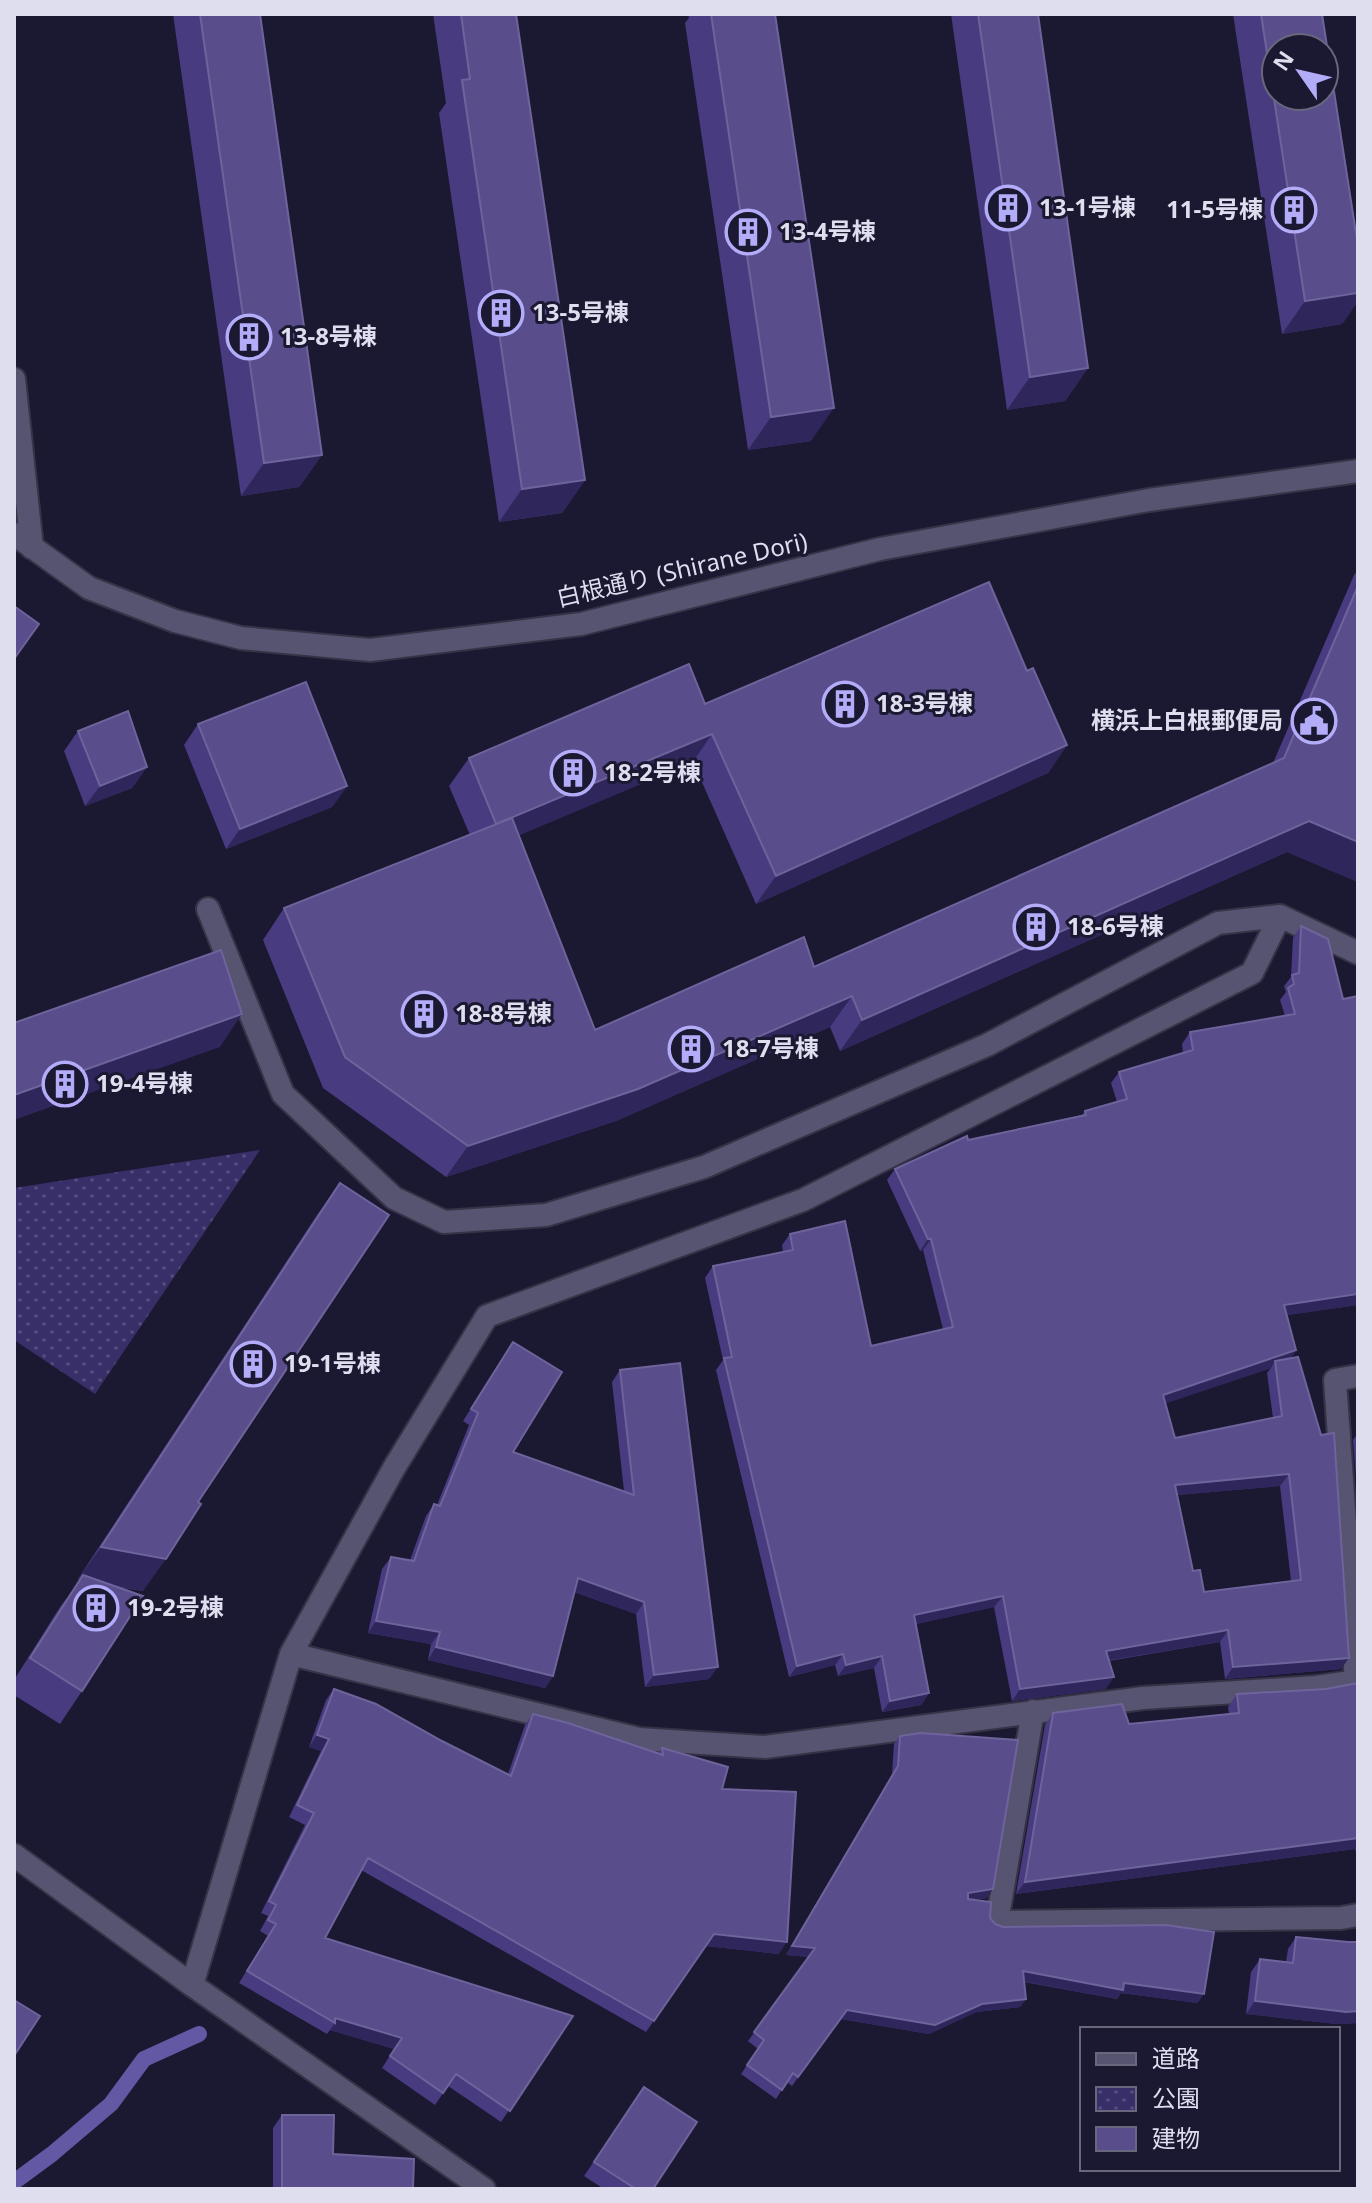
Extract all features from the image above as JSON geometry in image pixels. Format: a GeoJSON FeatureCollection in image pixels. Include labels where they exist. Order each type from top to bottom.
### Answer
{"type":"FeatureCollection","features":[{"type":"Feature","properties":{"kind":"street"},"geometry":{"type":"LineString","coordinates":[[14,379],[23,541]]}},
{"type":"Feature","properties":{"kind":"street","name":"白根通り (Shirane Dori)"},"geometry":{"type":"LineString","coordinates":[[23,541],[89,588],[175,621],[241,638],[370,650],[581,624],[880,549],[1149,500],[1358,471]]}},
{"type":"Feature","properties":{"kind":"street"},"geometry":{"type":"LineString","coordinates":[[208,909],[283,1094],[394,1198],[444,1222],[546,1215],[704,1167],[987,1045],[1218,923],[1280,916],[1358,953]]}},
{"type":"Feature","properties":{"kind":"street"},"geometry":{"type":"LineString","coordinates":[[192,1985],[291,1654],[394,1468],[487,1316],[803,1200],[845,1179],[1252,973],[1280,916]]}},
{"type":"Feature","properties":{"kind":"street"},"geometry":{"type":"LineString","coordinates":[[291,1654],[639,1739],[765,1747],[1143,1698],[1316,1687],[1357,1681],[1335,1380],[1358,1376]]}},
{"type":"Feature","properties":{"kind":"street"},"geometry":{"type":"LineString","coordinates":[[1033,1711],[997,1922],[1341,1918],[1358,1915]]}},
{"type":"Feature","properties":{"kind":"street"},"geometry":{"type":"LineString","coordinates":[[14,1855],[192,1985],[484,2189]]}},
{"type":"Feature","properties":{"kind":"green space"},"geometry":{"type":"Polygon","coordinates":[[[260,1150],[95,1394],[14,1340],[14,1188],[260,1150]]]}},
{"type":"Feature","properties":{"kind":"building"},"geometry":{"type":"Polygon","coordinates":[[[200,14],[260,14],[322,455],[264,463],[200,14]]]}},
{"type":"Feature","properties":{"kind":"building"},"geometry":{"type":"Polygon","coordinates":[[[461,14],[516,14],[585,480],[522,489],[462,80],[470,79],[461,14]]]}},
{"type":"Feature","properties":{"kind":"building"},"geometry":{"type":"Polygon","coordinates":[[[711,14],[775,14],[834,408],[771,417],[711,14]]]}},
{"type":"Feature","properties":{"kind":"building"},"geometry":{"type":"Polygon","coordinates":[[[978,14],[1038,14],[1088,368],[1030,377],[978,14]]]}},
{"type":"Feature","properties":{"kind":"building"},"geometry":{"type":"Polygon","coordinates":[[[1261,14],[1322,14],[1325,32],[1264,32],[1261,14]]]}},
{"type":"Feature","properties":{"kind":"building"},"geometry":{"type":"Polygon","coordinates":[[[1276,112],[1337,112],[1358,246],[1358,293],[1305,301],[1276,112]]]}},
{"type":"Feature","properties":{"kind":"building"},"geometry":{"type":"Polygon","coordinates":[[[989,582],[1027,671],[1033,668],[1067,745],[776,876],[712,734],[496,824],[469,758],[689,664],[705,704],[989,582]]]}},
{"type":"Feature","properties":{"kind":"building"},"geometry":{"type":"Polygon","coordinates":[[[1358,586],[1358,842],[1309,821],[862,1020],[852,996],[638,1089],[468,1146],[345,1057],[284,908],[512,818],[595,1030],[804,937],[814,967],[1284,758],[1358,586]]]}},
{"type":"Feature","properties":{"kind":"building"},"geometry":{"type":"Polygon","coordinates":[[[14,606],[39,624],[14,659],[14,606]]]}},
{"type":"Feature","properties":{"kind":"building"},"geometry":{"type":"Polygon","coordinates":[[[306,682],[347,786],[240,829],[198,724],[306,682]]]}},
{"type":"Feature","properties":{"kind":"building"},"geometry":{"type":"Polygon","coordinates":[[[128,711],[147,767],[100,786],[78,731],[128,711]]]}},
{"type":"Feature","properties":{"kind":"building"},"geometry":{"type":"Polygon","coordinates":[[[1301,926],[1328,939],[1343,999],[1358,996],[1358,1294],[1284,1305],[1296,1350],[1163,1395],[1175,1438],[1282,1416],[1275,1361],[1298,1357],[1321,1435],[1334,1433],[1349,1658],[1233,1667],[1228,1630],[1106,1651],[1114,1677],[1020,1689],[1003,1596],[914,1615],[929,1693],[890,1701],[882,1656],[846,1665],[843,1654],[797,1666],[724,1358],[732,1357],[713,1266],[793,1250],[790,1234],[845,1221],[871,1346],[953,1327],[931,1239],[928,1239],[895,1169],[967,1136],[968,1140],[1086,1115],[1085,1111],[1127,1099],[1119,1072],[1193,1050],[1190,1032],[1295,1014],[1288,988],[1294,984],[1292,975],[1299,973],[1301,926]],[[1289,1474],[1175,1485],[1193,1571],[1200,1570],[1204,1592],[1301,1580],[1289,1474]]]}},
{"type":"Feature","properties":{"kind":"building"},"geometry":{"type":"Polygon","coordinates":[[[221,950],[242,1014],[14,1095],[14,1023],[221,950]]]}},
{"type":"Feature","properties":{"kind":"building","name":"19-1号棟"},"geometry":{"type":"Polygon","coordinates":[[[340,1183],[389,1215],[198,1502],[201,1504],[166,1559],[101,1547],[340,1183]]]}},
{"type":"Feature","properties":{"kind":"building"},"geometry":{"type":"Polygon","coordinates":[[[513,1342],[562,1372],[513,1452],[634,1495],[620,1370],[680,1363],[718,1667],[654,1675],[644,1602],[578,1578],[553,1676],[436,1647],[440,1632],[376,1621],[391,1557],[414,1561],[434,1504],[440,1506],[478,1413],[471,1409],[513,1342]]]}},
{"type":"Feature","properties":{"kind":"building"},"geometry":{"type":"Polygon","coordinates":[[[83,1575],[143,1596],[82,1691],[30,1658],[83,1575]]]}},
{"type":"Feature","properties":{"kind":"building"},"geometry":{"type":"Polygon","coordinates":[[[1358,1683],[1358,1838],[1025,1882],[1053,1713],[1122,1704],[1129,1724],[1180,1719],[1239,1713],[1237,1694],[1326,1689],[1358,1683]]]}},
{"type":"Feature","properties":{"kind":"building"},"geometry":{"type":"Polygon","coordinates":[[[334,1689],[376,1704],[511,1776],[533,1714],[663,1755],[662,1748],[728,1767],[722,1789],[796,1792],[787,1942],[714,1934],[654,2021],[368,1858],[325,1938],[573,2016],[510,2111],[456,2074],[443,2093],[390,2056],[402,2038],[335,2018],[335,2023],[247,1971],[276,1924],[268,1920],[276,1905],[269,1901],[314,1813],[297,1805],[329,1739],[317,1735],[334,1689]]]}},
{"type":"Feature","properties":{"kind":"building"},"geometry":{"type":"Polygon","coordinates":[[[920,1733],[1018,1740],[993,1889],[968,1893],[968,1899],[991,1902],[990,1918],[995,1924],[1003,1927],[1166,1925],[1214,1932],[1204,1994],[1124,1983],[1123,1990],[1023,1971],[1026,1999],[982,2004],[935,2025],[847,2010],[798,2077],[793,2073],[782,2090],[747,2065],[764,2040],[754,2032],[815,1948],[792,1946],[898,1766],[900,1736],[920,1733]]]}},
{"type":"Feature","properties":{"kind":"building"},"geometry":{"type":"Polygon","coordinates":[[[1296,1937],[1358,1942],[1358,2011],[1255,2001],[1260,1959],[1293,1963],[1296,1937]]]}},
{"type":"Feature","properties":{"kind":"building"},"geometry":{"type":"Polygon","coordinates":[[[14,2000],[40,2016],[14,2056],[14,2000]]]}},
{"type":"Feature","properties":{"kind":"building"},"geometry":{"type":"Polygon","coordinates":[[[644,2087],[697,2122],[653,2189],[636,2189],[594,2162],[644,2087]]]}},
{"type":"Feature","properties":{"kind":"building"},"geometry":{"type":"Polygon","coordinates":[[[282,2115],[334,2115],[333,2154],[414,2159],[413,2189],[282,2189],[282,2115]]]}},
{"type":"Feature","properties":{"kind":"waterway"},"geometry":{"type":"LineString","coordinates":[[14,2182],[111,2104],[144,2059],[199,2034]]}},
{"type":"Feature","properties":{"kind":"place","name":"13-1号棟"},"geometry":{"type":"Point","coordinates":[1008,208]}},
{"type":"Feature","properties":{"kind":"place","name":"11-5号棟"},"geometry":{"type":"Point","coordinates":[1294,210]}},
{"type":"Feature","properties":{"kind":"place","name":"13-4号棟"},"geometry":{"type":"Point","coordinates":[748,232]}},
{"type":"Feature","properties":{"kind":"place","name":"13-5号棟"},"geometry":{"type":"Point","coordinates":[501,313]}},
{"type":"Feature","properties":{"kind":"place","name":"13-8号棟"},"geometry":{"type":"Point","coordinates":[249,337]}},
{"type":"Feature","properties":{"kind":"place","name":"18-3号棟"},"geometry":{"type":"Point","coordinates":[845,704]}},
{"type":"Feature","properties":{"kind":"place","name":"横浜上白根郵便局"},"geometry":{"type":"Point","coordinates":[1314,721]}},
{"type":"Feature","properties":{"kind":"place","name":"18-2号棟"},"geometry":{"type":"Point","coordinates":[573,773]}},
{"type":"Feature","properties":{"kind":"place","name":"18-6号棟"},"geometry":{"type":"Point","coordinates":[1036,927]}},
{"type":"Feature","properties":{"kind":"place","name":"18-8号棟"},"geometry":{"type":"Point","coordinates":[424,1014]}},
{"type":"Feature","properties":{"kind":"place","name":"18-7号棟"},"geometry":{"type":"Point","coordinates":[691,1049]}},
{"type":"Feature","properties":{"kind":"place","name":"19-4号棟"},"geometry":{"type":"Point","coordinates":[65,1084]}},
{"type":"Feature","properties":{"kind":"place","name":"19-1号棟"},"geometry":{"type":"Point","coordinates":[253,1364]}},
{"type":"Feature","properties":{"kind":"place","name":"19-2号棟"},"geometry":{"type":"Point","coordinates":[96,1608]}}]}
